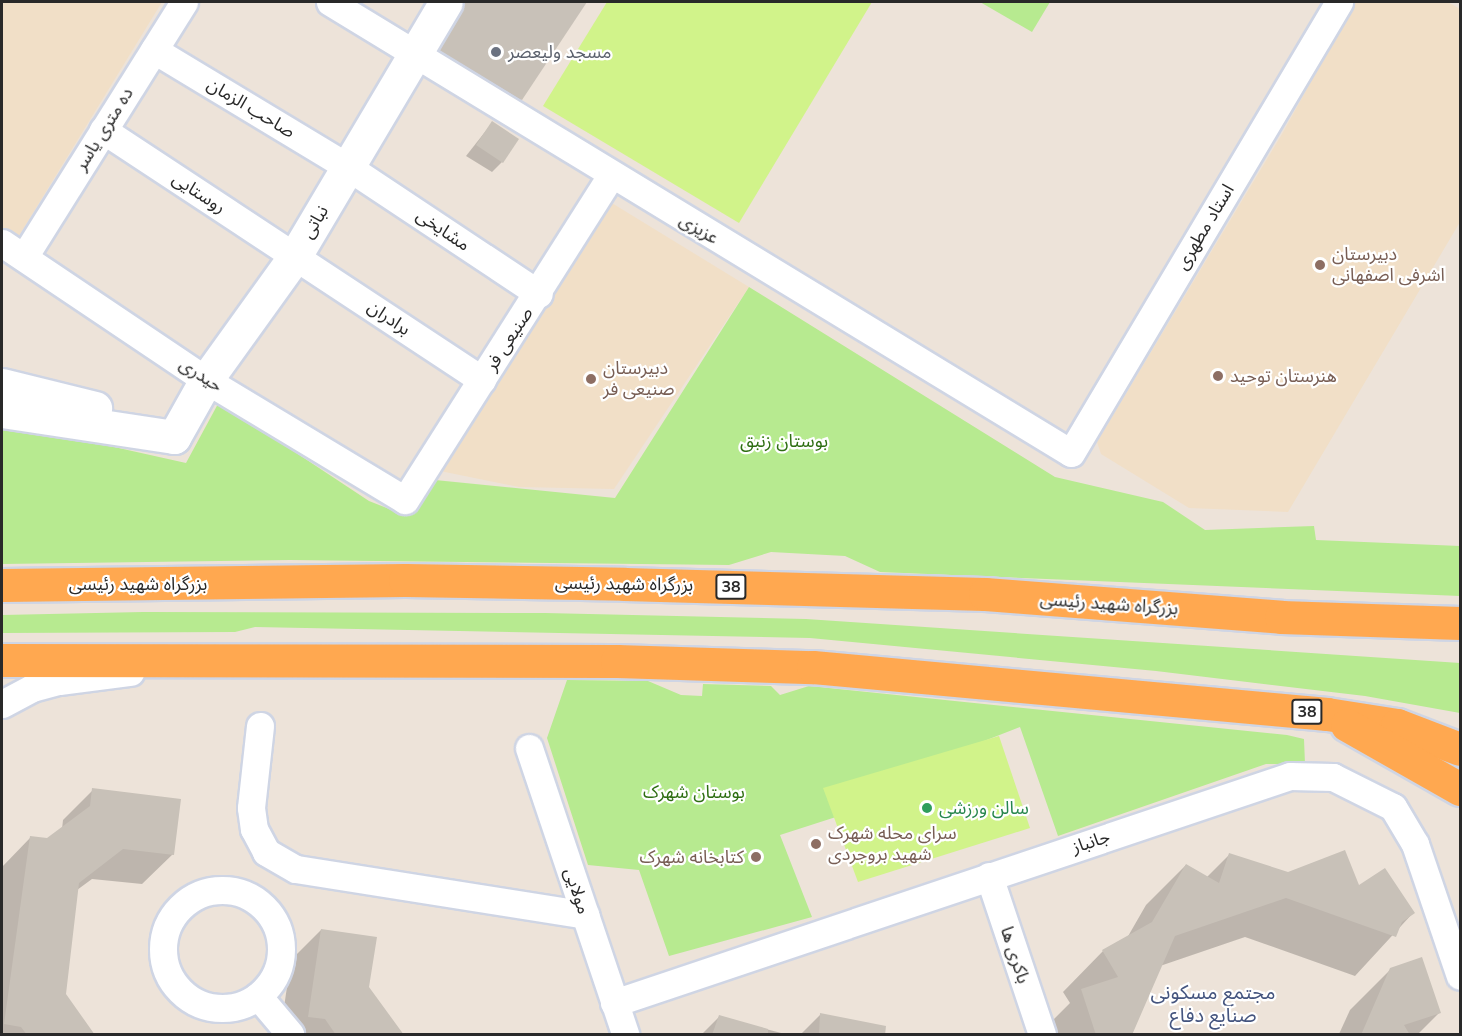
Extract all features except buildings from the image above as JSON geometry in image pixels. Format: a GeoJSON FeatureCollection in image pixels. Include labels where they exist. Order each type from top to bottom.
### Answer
{"type":"FeatureCollection","features":[{"type":"Feature","properties":{"kind":"highway","name":"بزرگراه شهید رئیسی"},"geometry":{"type":"LineString","coordinates":[[2,585],[405,580],[613,584],[985,594],[1281,617],[1461,623]]}},
{"type":"Feature","properties":{"kind":"highway","name":"38"},"geometry":{"type":"LineString","coordinates":[[2,660],[241,658],[617,661],[813,667],[1327,714],[1397,725],[1461,749]]}},
{"type":"Feature","properties":{"kind":"highway"},"geometry":{"type":"LineString","coordinates":[[1327,714],[1461,789]]}},
{"type":"Feature","properties":{"kind":"main road","name":"نباتی"},"geometry":{"type":"LineString","coordinates":[[162,435],[206,380],[295,256],[446,2]]}},
{"type":"Feature","properties":{"kind":"main road"},"geometry":{"type":"LineString","coordinates":[[2,385],[89,406],[162,435]]}},
{"type":"Feature","properties":{"kind":"main road"},"geometry":{"type":"LineString","coordinates":[[2,411],[91,427],[162,435]]}},
{"type":"Feature","properties":{"kind":"street","name":"ده متری یاسر"},"geometry":{"type":"LineString","coordinates":[[24,257],[184,2]]}},
{"type":"Feature","properties":{"kind":"street","name":"عزیزی"},"geometry":{"type":"LineString","coordinates":[[330,2],[611,176],[1071,453]]}},
{"type":"Feature","properties":{"kind":"street","name":"استاد مطهری"},"geometry":{"type":"LineString","coordinates":[[1071,453],[1339,2]]}},
{"type":"Feature","properties":{"kind":"street","name":"صاحب الزمان"},"geometry":{"type":"LineString","coordinates":[[154,50],[348,167]]}},
{"type":"Feature","properties":{"kind":"street","name":"روستایی"},"geometry":{"type":"LineString","coordinates":[[103,130],[295,256]]}},
{"type":"Feature","properties":{"kind":"street","name":"مشایخی"},"geometry":{"type":"LineString","coordinates":[[348,167],[539,294]]}},
{"type":"Feature","properties":{"kind":"street","name":"صنیعی فر"},"geometry":{"type":"LineString","coordinates":[[405,500],[539,294],[611,176]]}},
{"type":"Feature","properties":{"kind":"street","name":"حیدری"},"geometry":{"type":"LineString","coordinates":[[2,243],[206,380],[405,500]]}},
{"type":"Feature","properties":{"kind":"street","name":"برادران"},"geometry":{"type":"LineString","coordinates":[[295,256],[482,380]]}},
{"type":"Feature","properties":{"kind":"street"},"geometry":{"type":"LineString","coordinates":[[2,704],[32,688],[59,681],[241,658]]}},
{"type":"Feature","properties":{"kind":"street"},"geometry":{"type":"LineString","coordinates":[[260,726],[251,808],[254,829],[266,852],[296,869],[585,915]]}},
{"type":"Feature","properties":{"kind":"street","name":"مولايی"},"geometry":{"type":"LineString","coordinates":[[529,748],[625,1035]]}},
{"type":"Feature","properties":{"kind":"street","name":"جانباز"},"geometry":{"type":"LineString","coordinates":[[614,1003],[1290,776],[1333,777],[1393,807],[1415,844],[1461,976]]}},
{"type":"Feature","properties":{"kind":"street","name":"باکری ها"},"geometry":{"type":"LineString","coordinates":[[989,876],[1042,1035]]}},
{"type":"Feature","properties":{"kind":"street"},"geometry":{"type":"LineString","coordinates":[[228,890],[246,896],[263,907],[275,923],[281,942],[280,963],[272,981],[258,996],[240,1006],[220,1009],[200,1005],[171,982],[162,945],[167,927],[176,911],[191,899],[209,892],[228,890]]}},
{"type":"Feature","properties":{"kind":"street"},"geometry":{"type":"LineString","coordinates":[[258,996],[291,1035]]}},
{"type":"Feature","properties":{"kind":"shaded area"},"geometry":{"type":"Polygon","coordinates":[[[2,2],[162,2],[17,239],[2,229],[2,2]]]}},
{"type":"Feature","properties":{"kind":"shaded area"},"geometry":{"type":"Polygon","coordinates":[[[1355,2],[1448,2],[1460,9],[1460,222],[1288,512],[1189,508],[1101,454],[1097,442],[1282,134],[1355,2]]]}},
{"type":"Feature","properties":{"kind":"shaded area","name":"دبیرستان صنیعی فر"},"geometry":{"type":"Polygon","coordinates":[[[602,197],[749,287],[614,489],[519,487],[440,471],[602,197]]]}},
{"type":"Feature","properties":{"kind":"green space"},"geometry":{"type":"Polygon","coordinates":[[[607,2],[872,2],[739,223],[543,106],[607,2]]]}},
{"type":"Feature","properties":{"kind":"green space"},"geometry":{"type":"Polygon","coordinates":[[[980,2],[1050,2],[1032,32],[980,2]]]}},
{"type":"Feature","properties":{"kind":"green space","name":"بوستان زنبق"},"geometry":{"type":"Polygon","coordinates":[[[749,287],[1055,477],[1163,502],[1205,530],[1314,526],[1316,540],[1460,546],[1460,596],[880,572],[845,556],[771,552],[729,565],[290,560],[2,564],[2,422],[186,463],[219,402],[369,501],[407,516],[435,480],[615,498],[749,287]]]}},
{"type":"Feature","properties":{"kind":"green space"},"geometry":{"type":"Polygon","coordinates":[[[143,612],[545,613],[806,619],[1460,663],[1460,713],[1365,696],[1156,671],[810,638],[255,627],[235,632],[2,633],[2,615],[143,612]]]}},
{"type":"Feature","properties":{"kind":"green space","name":"بوستان شهرک"},"geometry":{"type":"Polygon","coordinates":[[[567,680],[648,681],[681,695],[702,696],[703,684],[771,686],[780,695],[809,686],[1287,735],[1304,739],[1305,764],[1266,764],[1058,836],[1020,727],[864,788],[839,816],[780,835],[812,917],[669,956],[639,870],[588,865],[547,738],[567,680]]]}},
{"type":"Feature","properties":{"kind":"green space","name":"سالن ورزشی"},"geometry":{"type":"Polygon","coordinates":[[[999,736],[1030,828],[858,882],[823,788],[999,736]]]}},
{"type":"Feature","properties":{"kind":"place","name":"مسجد ولیعصر"},"geometry":{"type":"Point","coordinates":[496,52]}},
{"type":"Feature","properties":{"kind":"place","name":"دبیرستان اشرفی اصفهانی"},"geometry":{"type":"Point","coordinates":[1320,265]}},
{"type":"Feature","properties":{"kind":"place","name":"هنرستان توحید"},"geometry":{"type":"Point","coordinates":[1218,376]}},
{"type":"Feature","properties":{"kind":"place","name":"دبیرستان صنیعی فر"},"geometry":{"type":"Point","coordinates":[591,379]}},
{"type":"Feature","properties":{"kind":"place","name":"سالن ورزشی"},"geometry":{"type":"Point","coordinates":[927,808]}},
{"type":"Feature","properties":{"kind":"place","name":"سرای محله شهرک شهید بروجردی"},"geometry":{"type":"Point","coordinates":[816,844]}},
{"type":"Feature","properties":{"kind":"place","name":"کتابخانه شهرک"},"geometry":{"type":"Point","coordinates":[756,857]}},
{"type":"Feature","properties":{"kind":"district","name":"مجتمع مسکونی صنایع دفاع"},"geometry":{"type":"Point","coordinates":[1213,1004]}}]}
